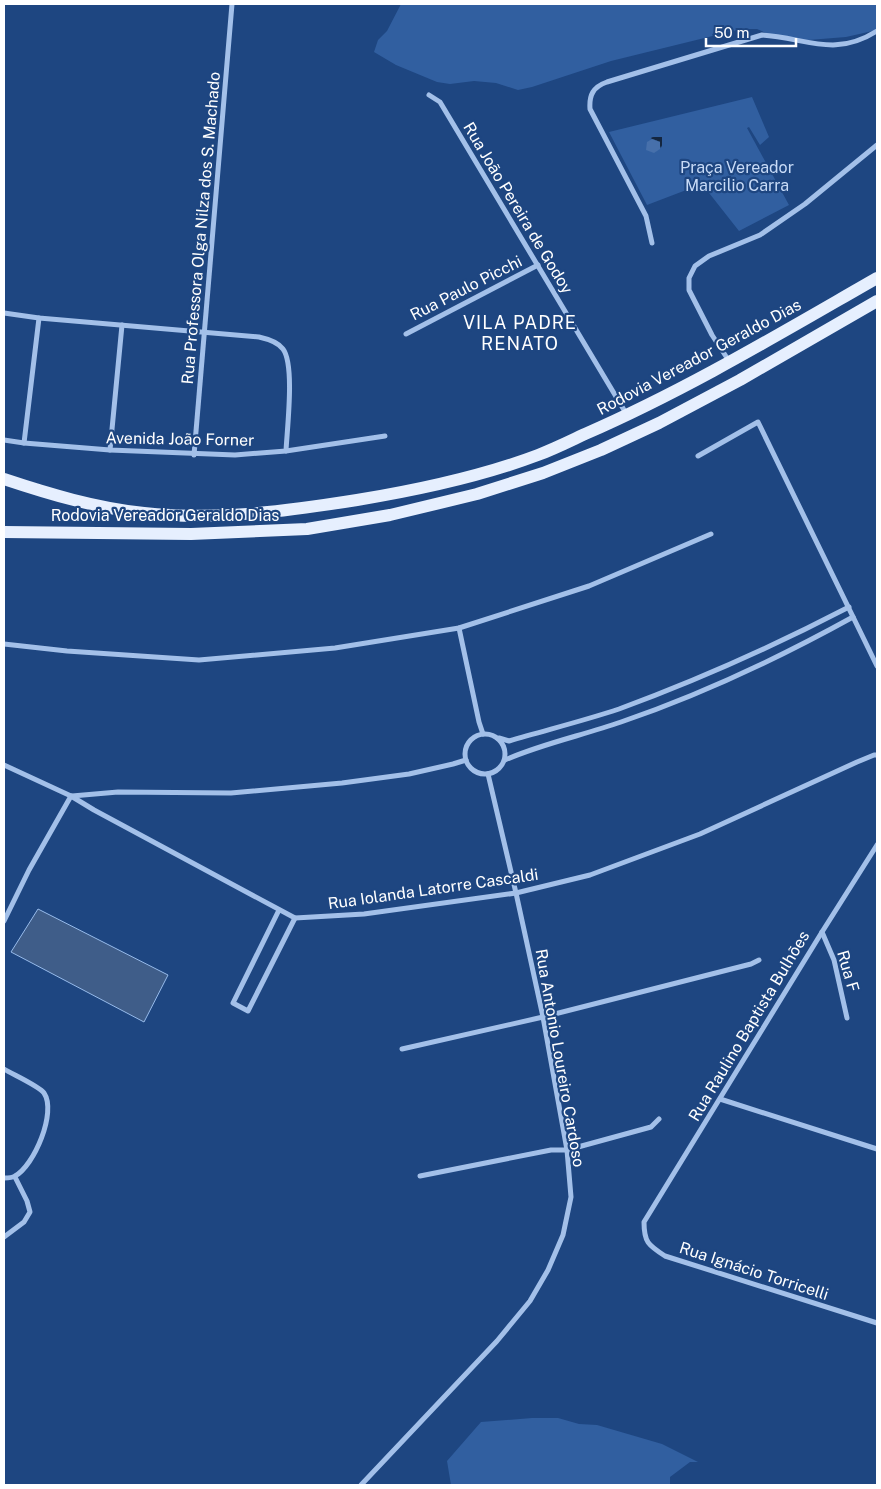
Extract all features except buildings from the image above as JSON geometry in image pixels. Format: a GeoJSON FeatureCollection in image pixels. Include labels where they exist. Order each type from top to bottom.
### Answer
{"type":"FeatureCollection","features":[{"type":"Feature","properties":{"kind":"main road","name":"Rodovia Vereador Geraldo Dias"},"geometry":{"type":"LineString","coordinates":[[4,479],[35,490],[120,510],[146,513],[207,515],[270,512],[316,507],[402,492],[471,476],[538,455],[627,416],[730,362],[877,278]]}},
{"type":"Feature","properties":{"kind":"main road","name":"Rodovia Vereador Geraldo Dias"},"geometry":{"type":"LineString","coordinates":[[4,532],[191,534],[307,529],[390,515],[477,494],[543,473],[593,454],[659,423],[740,380],[877,301]]}},
{"type":"Feature","properties":{"kind":"street","name":"Rua Professora Olga Nilza dos S. Machado"},"geometry":{"type":"LineString","coordinates":[[194,455],[232,4]]}},
{"type":"Feature","properties":{"kind":"street"},"geometry":{"type":"LineString","coordinates":[[652,243],[646,216],[590,109],[590,100],[594,89],[606,82],[762,35],[818,45],[841,45],[866,38],[877,31]]}},
{"type":"Feature","properties":{"kind":"street","name":"Rua João Pereira de Godoy"},"geometry":{"type":"LineString","coordinates":[[429,95],[440,102],[627,416]]}},
{"type":"Feature","properties":{"kind":"street"},"geometry":{"type":"LineString","coordinates":[[730,362],[712,335],[689,290],[689,278],[695,266],[709,256],[760,235],[805,204],[877,145]]}},
{"type":"Feature","properties":{"kind":"street","name":"Rua Paulo Picchi"},"geometry":{"type":"LineString","coordinates":[[406,334],[538,265]]}},
{"type":"Feature","properties":{"kind":"street"},"geometry":{"type":"LineString","coordinates":[[4,313],[39,318],[259,337],[273,341],[284,350],[288,364],[289,388],[286,451]]}},
{"type":"Feature","properties":{"kind":"street"},"geometry":{"type":"LineString","coordinates":[[24,444],[39,318]]}},
{"type":"Feature","properties":{"kind":"street"},"geometry":{"type":"LineString","coordinates":[[110,450],[122,325]]}},
{"type":"Feature","properties":{"kind":"street"},"geometry":{"type":"LineString","coordinates":[[698,456],[758,422],[877,666]]}},
{"type":"Feature","properties":{"kind":"street","name":"Avenida João Forner"},"geometry":{"type":"LineString","coordinates":[[4,440],[24,444],[110,450],[194,455],[235,455],[286,451],[385,436]]}},
{"type":"Feature","properties":{"kind":"street"},"geometry":{"type":"LineString","coordinates":[[4,644],[199,660],[334,648],[459,628],[589,586],[710,534]]}},
{"type":"Feature","properties":{"kind":"street"},"geometry":{"type":"LineString","coordinates":[[499,738],[505,748],[505,760],[499,770],[488,774],[477,773],[468,765],[466,760],[466,748],[472,738],[483,734],[494,735],[510,741],[617,709],[695,680],[760,652],[849,607]]}},
{"type":"Feature","properties":{"kind":"street"},"geometry":{"type":"LineString","coordinates":[[505,760],[698,694],[804,644],[853,617]]}},
{"type":"Feature","properties":{"kind":"street"},"geometry":{"type":"LineString","coordinates":[[459,628],[483,734]]}},
{"type":"Feature","properties":{"kind":"street","name":"Rua Iolanda Latorre Cascaldi"},"geometry":{"type":"LineString","coordinates":[[4,765],[71,796],[295,918],[364,914],[516,893],[590,875],[700,834],[874,754],[877,755]]}},
{"type":"Feature","properties":{"kind":"street"},"geometry":{"type":"LineString","coordinates":[[4,921],[29,870],[71,796],[118,792],[231,794],[409,774],[466,760]]}},
{"type":"Feature","properties":{"kind":"street","name":"Rua Antonio Loureiro Cardoso"},"geometry":{"type":"LineString","coordinates":[[361,1485],[497,1341],[530,1301],[548,1270],[563,1235],[571,1197],[567,1150],[543,1017],[488,774]]}},
{"type":"Feature","properties":{"kind":"street","name":"Rua Raulino Baptista Bulhões"},"geometry":{"type":"LineString","coordinates":[[644,1222],[877,844]]}},
{"type":"Feature","properties":{"kind":"street"},"geometry":{"type":"LineString","coordinates":[[279,910],[233,1002],[248,1011],[295,918]]}},
{"type":"Feature","properties":{"kind":"street","name":"Rua F"},"geometry":{"type":"LineString","coordinates":[[822,932],[834,960],[847,1018]]}},
{"type":"Feature","properties":{"kind":"street"},"geometry":{"type":"LineString","coordinates":[[402,1048],[543,1017],[751,964],[759,960]]}},
{"type":"Feature","properties":{"kind":"street"},"geometry":{"type":"LineString","coordinates":[[4,1069],[42,1091],[47,1099],[45,1128],[37,1148],[15,1177],[4,1178]]}},
{"type":"Feature","properties":{"kind":"street"},"geometry":{"type":"LineString","coordinates":[[720,1099],[877,1149]]}},
{"type":"Feature","properties":{"kind":"street"},"geometry":{"type":"LineString","coordinates":[[420,1176],[552,1150],[567,1150],[651,1127],[659,1119]]}},
{"type":"Feature","properties":{"kind":"street"},"geometry":{"type":"LineString","coordinates":[[4,1237],[24,1222],[30,1212],[27,1201],[15,1177]]}},
{"type":"Feature","properties":{"kind":"street","name":"Rua Ignácio Torricelli"},"geometry":{"type":"LineString","coordinates":[[644,1222],[644,1236],[651,1248],[664,1256],[877,1323]]}},
{"type":"Feature","properties":{"kind":"green space"},"geometry":{"type":"Polygon","coordinates":[[[401,4],[877,4],[877,30],[846,37],[796,41],[780,39],[757,29],[741,29],[611,61],[518,90],[496,83],[474,81],[450,84],[437,82],[396,65],[374,52],[378,40],[387,31],[401,4]]]}},
{"type":"Feature","properties":{"kind":"green space","name":"Praça Vereador Marcilio Carra"},"geometry":{"type":"Polygon","coordinates":[[[752,97],[769,137],[760,145],[749,127],[747,128],[789,205],[739,231],[702,184],[647,205],[609,132],[752,97]]]}},
{"type":"Feature","properties":{"kind":"green space"},"geometry":{"type":"Polygon","coordinates":[[[558,1418],[579,1424],[597,1425],[662,1444],[698,1462],[690,1462],[670,1477],[670,1485],[451,1485],[447,1461],[481,1422],[558,1418]]]}},
{"type":"Feature","properties":{"kind":"shaded area"},"geometry":{"type":"Polygon","coordinates":[[[38,909],[168,975],[144,1022],[11,952],[38,909]]]}},
{"type":"Feature","properties":{"kind":"district","name":"VILA PADRE RENATO"},"geometry":{"type":"Point","coordinates":[520,332]}}]}
